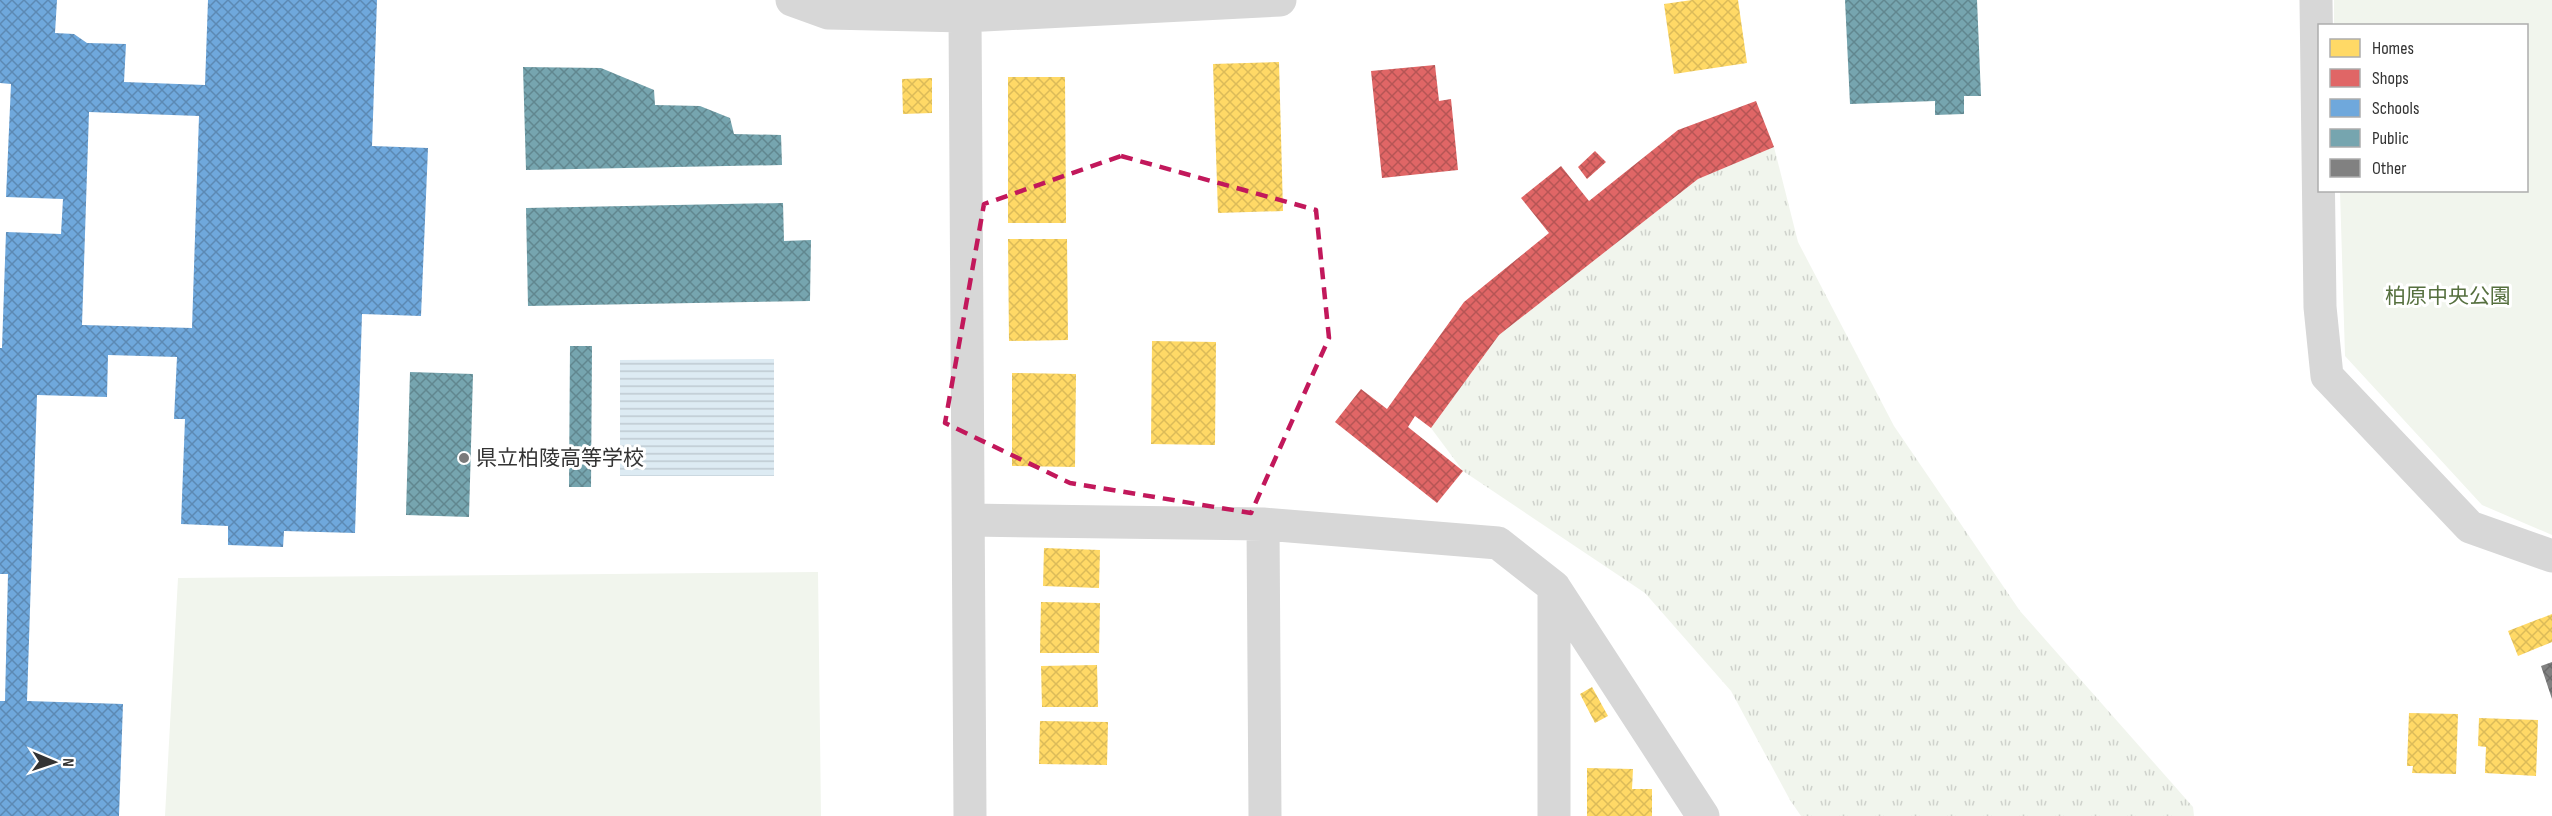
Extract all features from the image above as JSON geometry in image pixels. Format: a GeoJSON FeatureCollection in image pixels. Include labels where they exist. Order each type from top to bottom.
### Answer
{"type":"FeatureCollection","features":[{"type":"Feature","properties":{"kind":"street"},"geometry":{"type":"LineString","coordinates":[[792,0],[828,13],[965,16],[1280,0]]}},
{"type":"Feature","properties":{"kind":"street"},"geometry":{"type":"LineString","coordinates":[[2316,0],[2318,154]]}},
{"type":"Feature","properties":{"kind":"street"},"geometry":{"type":"LineString","coordinates":[[965,16],[970,816]]}},
{"type":"Feature","properties":{"kind":"street"},"geometry":{"type":"LineString","coordinates":[[2319,192],[2320,307],[2327,376],[2470,527],[2552,556]]}},
{"type":"Feature","properties":{"kind":"street"},"geometry":{"type":"LineString","coordinates":[[969,520],[1263,524],[1498,543],[1554,587],[1702,816]]}},
{"type":"Feature","properties":{"kind":"street"},"geometry":{"type":"LineString","coordinates":[[1263,524],[1265,816]]}},
{"type":"Feature","properties":{"kind":"street"},"geometry":{"type":"LineString","coordinates":[[1554,587],[1554,816]]}},
{"type":"Feature","properties":{"kind":"highlighted area"},"geometry":{"type":"Polygon","coordinates":[[[1121,156],[1316,210],[1329,338],[1251,513],[1070,483],[945,423],[984,204],[1121,156]]]}},
{"type":"Feature","properties":{"kind":"green space","name":"柏原中央公園"},"geometry":{"type":"Polygon","coordinates":[[[2334,0],[2552,0],[2552,535],[2482,505],[2345,356],[2340,192],[2528,192],[2528,24],[2334,24],[2334,0]]]}},
{"type":"Feature","properties":{"kind":"green space"},"geometry":{"type":"Polygon","coordinates":[[[1774,147],[1798,242],[1894,426],[2020,611],[2193,807],[2194,816],[1801,816],[1731,691],[1645,593],[1463,471],[1431,428],[1499,335],[1698,179],[1774,147]]]}},
{"type":"Feature","properties":{"kind":"green space"},"geometry":{"type":"Polygon","coordinates":[[[818,572],[821,816],[165,816],[178,578],[818,572]]]}},
{"type":"Feature","properties":{"kind":"shaded area"},"geometry":{"type":"Polygon","coordinates":[[[774,359],[774,476],[620,476],[620,360],[774,359]]]}},
{"type":"Feature","properties":{"kind":"building: Homes"},"geometry":{"type":"Polygon","coordinates":[[[1692,0],[1738,0],[1747,63],[1674,74],[1664,4],[1692,0]]]}},
{"type":"Feature","properties":{"kind":"building: Homes"},"geometry":{"type":"Polygon","coordinates":[[[1279,62],[1283,211],[1218,213],[1213,64],[1279,62]]]}},
{"type":"Feature","properties":{"kind":"building: Homes"},"geometry":{"type":"Polygon","coordinates":[[[1008,77],[1065,77],[1066,223],[1008,223],[1008,77]]]}},
{"type":"Feature","properties":{"kind":"building: Homes"},"geometry":{"type":"Polygon","coordinates":[[[932,78],[932,113],[903,114],[902,79],[932,78]]]}},
{"type":"Feature","properties":{"kind":"building: Homes"},"geometry":{"type":"Polygon","coordinates":[[[1008,239],[1067,239],[1068,340],[1009,341],[1008,239]]]}},
{"type":"Feature","properties":{"kind":"building: Homes"},"geometry":{"type":"Polygon","coordinates":[[[1152,341],[1216,342],[1215,445],[1151,444],[1152,341]]]}},
{"type":"Feature","properties":{"kind":"building: Homes"},"geometry":{"type":"Polygon","coordinates":[[[1012,373],[1076,374],[1075,467],[1012,466],[1012,373]]]}},
{"type":"Feature","properties":{"kind":"building: Homes"},"geometry":{"type":"Polygon","coordinates":[[[1044,548],[1100,550],[1099,588],[1043,586],[1044,548]]]}},
{"type":"Feature","properties":{"kind":"building: Homes"},"geometry":{"type":"Polygon","coordinates":[[[1041,602],[1100,603],[1099,653],[1040,653],[1041,602]]]}},
{"type":"Feature","properties":{"kind":"building: Homes"},"geometry":{"type":"Polygon","coordinates":[[[2552,614],[2552,642],[2518,656],[2508,631],[2552,614]]]}},
{"type":"Feature","properties":{"kind":"building: Homes"},"geometry":{"type":"Polygon","coordinates":[[[1097,665],[1098,707],[1042,707],[1041,666],[1097,665]]]}},
{"type":"Feature","properties":{"kind":"building: Homes"},"geometry":{"type":"Polygon","coordinates":[[[1592,687],[1608,716],[1595,723],[1580,694],[1592,687]]]}},
{"type":"Feature","properties":{"kind":"building: Homes"},"geometry":{"type":"Polygon","coordinates":[[[2409,713],[2458,714],[2456,774],[2412,773],[2413,766],[2407,766],[2409,713]]]}},
{"type":"Feature","properties":{"kind":"building: Homes"},"geometry":{"type":"Polygon","coordinates":[[[2479,718],[2538,720],[2536,776],[2485,773],[2486,747],[2478,746],[2479,718]]]}},
{"type":"Feature","properties":{"kind":"building: Homes"},"geometry":{"type":"Polygon","coordinates":[[[1040,721],[1108,722],[1107,765],[1039,764],[1040,721]]]}},
{"type":"Feature","properties":{"kind":"building: Homes"},"geometry":{"type":"Polygon","coordinates":[[[1587,768],[1633,769],[1632,789],[1652,789],[1652,816],[1587,816],[1587,768]]]}},
{"type":"Feature","properties":{"kind":"building: Shops"},"geometry":{"type":"Polygon","coordinates":[[[1435,65],[1439,101],[1451,99],[1458,170],[1382,178],[1371,71],[1435,65]]]}},
{"type":"Feature","properties":{"kind":"building: Shops"},"geometry":{"type":"Polygon","coordinates":[[[1756,101],[1774,147],[1698,179],[1499,335],[1431,428],[1415,416],[1408,427],[1463,471],[1437,503],[1335,422],[1361,389],[1387,409],[1464,302],[1549,233],[1521,198],[1561,166],[1589,201],[1678,130],[1756,101]]]}},
{"type":"Feature","properties":{"kind":"building: Shops"},"geometry":{"type":"Polygon","coordinates":[[[1595,151],[1606,162],[1587,179],[1578,167],[1595,151]]]}},
{"type":"Feature","properties":{"kind":"building: Schools"},"geometry":{"type":"Polygon","coordinates":[[[0,0],[57,0],[55,33],[74,34],[87,43],[126,44],[124,82],[205,85],[208,0],[377,0],[372,146],[428,148],[421,316],[362,314],[355,533],[284,531],[283,547],[228,545],[228,526],[181,524],[185,419],[174,419],[177,357],[108,355],[107,397],[37,395],[27,701],[123,704],[119,816],[0,816],[0,701],[5,701],[8,574],[0,574],[0,348],[2,348],[6,232],[61,234],[63,199],[6,197],[11,84],[0,83],[0,0]],[[89,112],[82,325],[192,328],[199,116],[89,112]]]}},
{"type":"Feature","properties":{"kind":"building: Public"},"geometry":{"type":"Polygon","coordinates":[[[1845,0],[1977,0],[1981,96],[1964,96],[1964,114],[1935,115],[1935,101],[1850,104],[1845,0]]]}},
{"type":"Feature","properties":{"kind":"building: Public"},"geometry":{"type":"Polygon","coordinates":[[[523,67],[601,68],[654,90],[655,105],[700,106],[730,118],[734,134],[781,135],[782,165],[526,170],[523,67]]]}},
{"type":"Feature","properties":{"kind":"building: Public"},"geometry":{"type":"Polygon","coordinates":[[[783,203],[784,241],[811,240],[810,301],[528,306],[526,208],[783,203]]]}},
{"type":"Feature","properties":{"kind":"building: Public"},"geometry":{"type":"Polygon","coordinates":[[[570,346],[592,346],[591,487],[569,487],[570,346]]]}},
{"type":"Feature","properties":{"kind":"building: Public"},"geometry":{"type":"Polygon","coordinates":[[[410,372],[473,374],[469,517],[406,515],[410,372]]]}},
{"type":"Feature","properties":{"kind":"building: Other"},"geometry":{"type":"Polygon","coordinates":[[[2552,662],[2552,699],[2541,666],[2552,662]]]}},
{"type":"Feature","properties":{"kind":"place","name":"県立柏陵高等学校"},"geometry":{"type":"Point","coordinates":[464,458]}}]}
